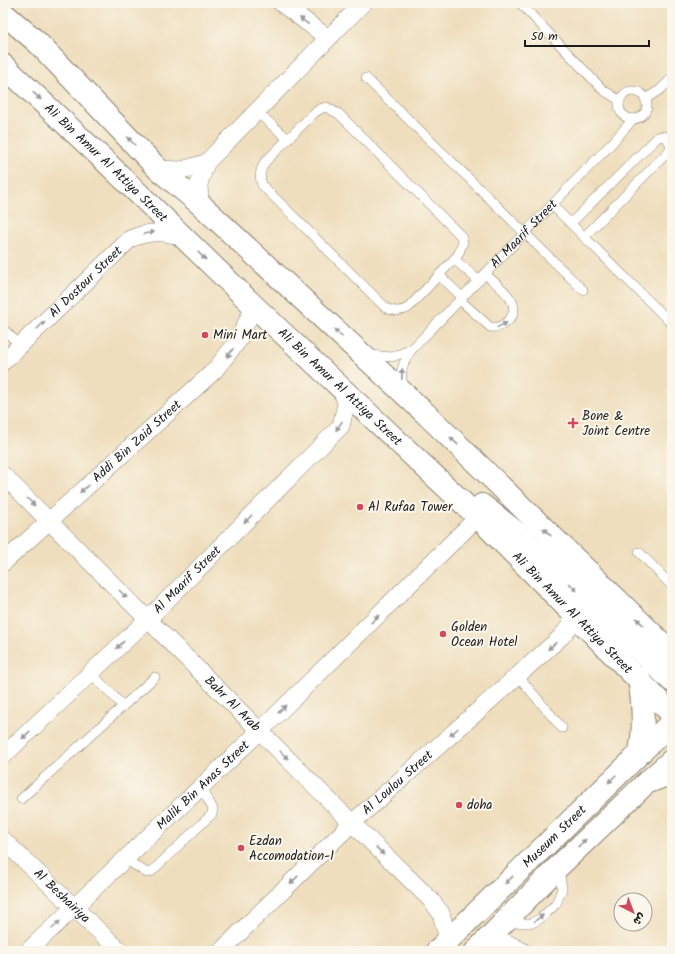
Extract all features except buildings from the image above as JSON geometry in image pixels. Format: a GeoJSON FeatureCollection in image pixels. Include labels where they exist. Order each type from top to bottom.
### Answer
{"type":"FeatureCollection","features":[{"type":"Feature","properties":{"kind":"main road"},"geometry":{"type":"LineString","coordinates":[[16,3],[37,42]]}},
{"type":"Feature","properties":{"kind":"main road"},"geometry":{"type":"LineString","coordinates":[[3,12],[37,42],[158,169],[200,204],[411,401],[671,651]]}},
{"type":"Feature","properties":{"kind":"main road","name":"Ali Bin Amur Al Attiya Street"},"geometry":{"type":"LineString","coordinates":[[5,67],[104,160],[342,390],[442,482],[639,678],[672,714]]}},
{"type":"Feature","properties":{"kind":"main road"},"geometry":{"type":"LineString","coordinates":[[442,482],[472,499],[516,532],[672,681]]}},
{"type":"Feature","properties":{"kind":"main road"},"geometry":{"type":"LineString","coordinates":[[639,678],[643,720],[643,734],[640,752]]}},
{"type":"Feature","properties":{"kind":"main road","name":"Museum Street"},"geometry":{"type":"LineString","coordinates":[[442,946],[672,722]]}},
{"type":"Feature","properties":{"kind":"main road","name":"Museum Street"},"geometry":{"type":"LineString","coordinates":[[482,946],[502,923],[558,867],[646,782],[672,760]]}},
{"type":"Feature","properties":{"kind":"main road"},"geometry":{"type":"LineString","coordinates":[[646,782],[672,773]]}},
{"type":"Feature","properties":{"kind":"street"},"geometry":{"type":"LineString","coordinates":[[281,3],[328,38]]}},
{"type":"Feature","properties":{"kind":"street"},"geometry":{"type":"LineString","coordinates":[[200,204],[199,184],[206,163],[363,3]]}},
{"type":"Feature","properties":{"kind":"street"},"geometry":{"type":"LineString","coordinates":[[158,169],[182,170],[206,163]]}},
{"type":"Feature","properties":{"kind":"street","name":"Al Dostour Street"},"geometry":{"type":"LineString","coordinates":[[3,362],[130,239],[142,234],[156,232],[170,233],[183,237]]}},
{"type":"Feature","properties":{"kind":"street","name":"Addi Bin Zaid Street"},"geometry":{"type":"LineString","coordinates":[[3,563],[214,371],[238,341],[254,306]]}},
{"type":"Feature","properties":{"kind":"street","name":"Al Maarif Street"},"geometry":{"type":"LineString","coordinates":[[3,756],[148,619],[341,426],[346,404],[342,390]]}},
{"type":"Feature","properties":{"kind":"street","name":"Bahr Al Arab"},"geometry":{"type":"LineString","coordinates":[[3,475],[436,906],[445,924],[442,946]]}},
{"type":"Feature","properties":{"kind":"street","name":"Malik Bin Anas Street"},"geometry":{"type":"LineString","coordinates":[[28,951],[201,788],[478,517]]}},
{"type":"Feature","properties":{"kind":"street","name":"Al Loulou Street"},"geometry":{"type":"LineString","coordinates":[[222,951],[352,824],[561,637],[570,626],[574,615]]}},
{"type":"Feature","properties":{"kind":"street","name":"Al Beshairiya"},"geometry":{"type":"LineString","coordinates":[[3,840],[120,951]]}},
{"type":"Feature","properties":{"kind":"street"},"geometry":{"type":"LineString","coordinates":[[482,946],[507,943],[522,951]]}},
{"type":"Feature","properties":{"kind":"lane"},"geometry":{"type":"LineString","coordinates":[[520,3],[603,90],[619,100]]}},
{"type":"Feature","properties":{"kind":"lane"},"geometry":{"type":"LineString","coordinates":[[366,78],[583,290]]}},
{"type":"Feature","properties":{"kind":"lane"},"geometry":{"type":"LineString","coordinates":[[645,99],[660,90],[672,78]]}},
{"type":"Feature","properties":{"kind":"lane"},"geometry":{"type":"LineString","coordinates":[[632,91],[642,94],[645,99],[647,104],[643,114],[633,119],[623,116],[620,111],[619,100],[622,96],[632,91]]}},
{"type":"Feature","properties":{"kind":"lane"},"geometry":{"type":"LineString","coordinates":[[320,109],[333,109],[461,236],[463,242],[462,249],[454,259],[408,308],[397,311],[386,308],[262,185],[259,177],[260,169],[288,139],[320,109]]}},
{"type":"Feature","properties":{"kind":"lane"},"geometry":{"type":"LineString","coordinates":[[256,111],[288,139]]}},
{"type":"Feature","properties":{"kind":"lane","name":"Al Maarif Street"},"geometry":{"type":"LineString","coordinates":[[411,401],[401,379],[404,362],[413,348],[633,119]]}},
{"type":"Feature","properties":{"kind":"lane"},"geometry":{"type":"LineString","coordinates":[[571,223],[658,137],[664,136],[671,144],[670,150],[584,237]]}},
{"type":"Feature","properties":{"kind":"lane"},"geometry":{"type":"LineString","coordinates":[[552,205],[672,324]]}},
{"type":"Feature","properties":{"kind":"lane"},"geometry":{"type":"LineString","coordinates":[[439,275],[490,327],[504,325],[512,318],[515,309],[513,301],[482,277],[454,259]]}},
{"type":"Feature","properties":{"kind":"lane"},"geometry":{"type":"LineString","coordinates":[[3,329],[20,345]]}},
{"type":"Feature","properties":{"kind":"lane","name":"Al Maarif Street"},"geometry":{"type":"LineString","coordinates":[[359,353],[380,357],[392,357],[413,348]]}},
{"type":"Feature","properties":{"kind":"lane"},"geometry":{"type":"LineString","coordinates":[[639,552],[672,586]]}},
{"type":"Feature","properties":{"kind":"lane"},"geometry":{"type":"LineString","coordinates":[[91,673],[123,706]]}},
{"type":"Feature","properties":{"kind":"lane"},"geometry":{"type":"LineString","coordinates":[[518,676],[562,728]]}},
{"type":"Feature","properties":{"kind":"lane"},"geometry":{"type":"LineString","coordinates":[[21,799],[155,677]]}},
{"type":"Feature","properties":{"kind":"lane"},"geometry":{"type":"LineString","coordinates":[[125,859],[147,873],[151,872],[213,812],[201,788]]}},
{"type":"Feature","properties":{"kind":"place","name":"Mini Mart"},"geometry":{"type":"Point","coordinates":[205,335]}},
{"type":"Feature","properties":{"kind":"place","name":"Bone & Joint Centre"},"geometry":{"type":"Point","coordinates":[573,423]}},
{"type":"Feature","properties":{"kind":"place","name":"Al Rufaa Tower"},"geometry":{"type":"Point","coordinates":[360,507]}},
{"type":"Feature","properties":{"kind":"place","name":"Golden Ocean Hotel"},"geometry":{"type":"Point","coordinates":[443,634]}},
{"type":"Feature","properties":{"kind":"place","name":"doha"},"geometry":{"type":"Point","coordinates":[459,805]}},
{"type":"Feature","properties":{"kind":"place","name":"Ezdan Accomodation-1"},"geometry":{"type":"Point","coordinates":[241,848]}}]}
